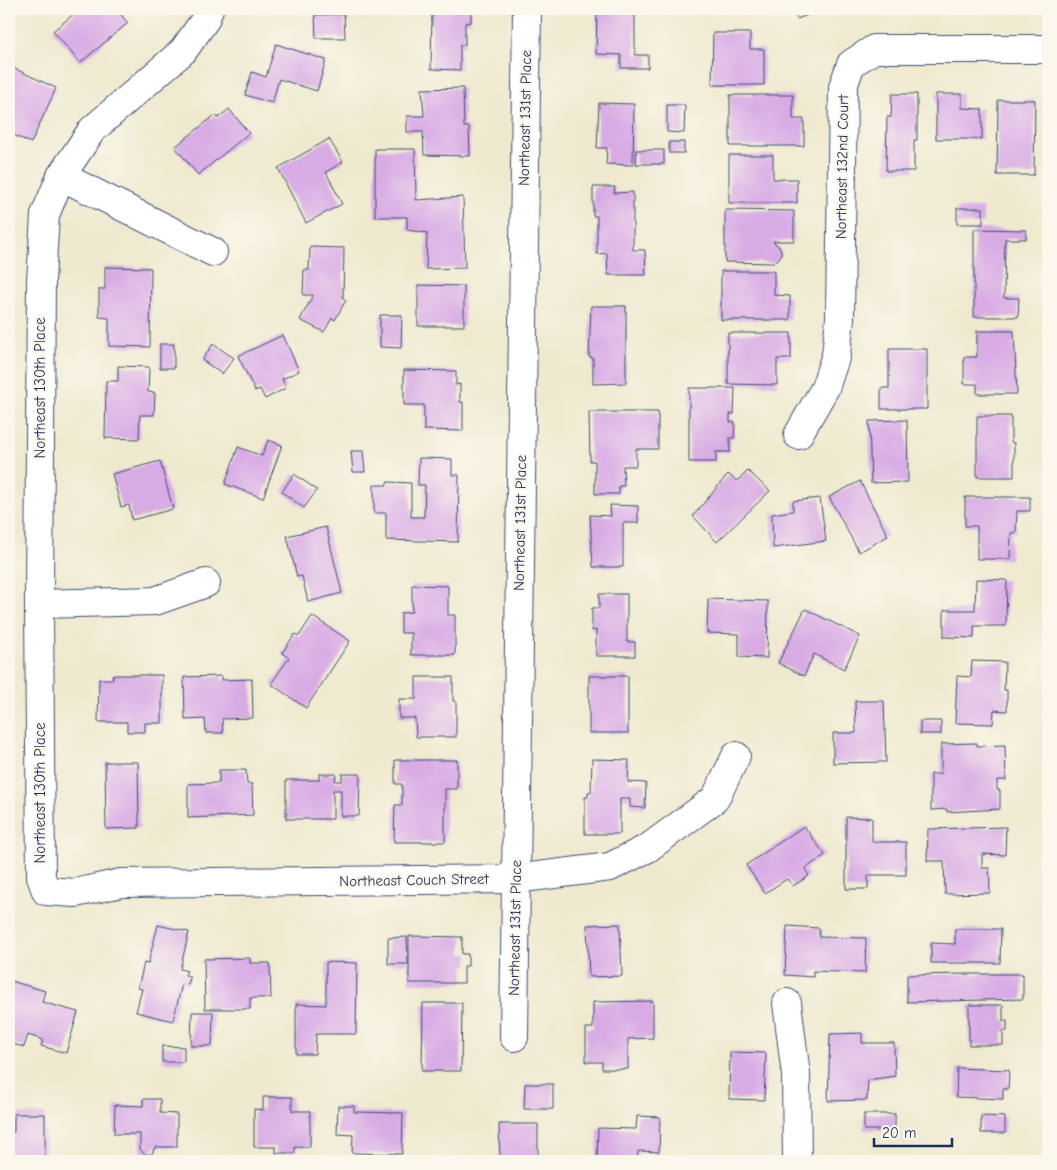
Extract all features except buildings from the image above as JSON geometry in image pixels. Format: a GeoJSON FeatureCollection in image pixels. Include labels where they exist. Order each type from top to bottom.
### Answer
{"type":"FeatureCollection","features":[{"type":"Feature","properties":{"kind":"street","name":"Northeast 130th Place"},"geometry":{"type":"LineString","coordinates":[[46,891],[41,877],[39,604],[41,281],[45,215],[61,176],[92,130],[183,50],[205,20],[209,9]]}},
{"type":"Feature","properties":{"kind":"street","name":"Northeast 131st Place"},"geometry":{"type":"LineString","coordinates":[[514,1037],[527,9]]}},
{"type":"Feature","properties":{"kind":"street","name":"Northeast 132nd Court"},"geometry":{"type":"LineString","coordinates":[[798,435],[825,388],[836,355],[840,318],[842,87],[851,64],[874,49],[1048,49]]}},
{"type":"Feature","properties":{"kind":"street"},"geometry":{"type":"LineString","coordinates":[[61,176],[213,252]]}},
{"type":"Feature","properties":{"kind":"street"},"geometry":{"type":"LineString","coordinates":[[39,604],[155,602],[206,582]]}},
{"type":"Feature","properties":{"kind":"street","name":"Northeast Couch Street"},"geometry":{"type":"LineString","coordinates":[[46,891],[75,893],[121,883],[515,879],[610,867],[648,848],[715,799],[736,756]]}},
{"type":"Feature","properties":{"kind":"street"},"geometry":{"type":"LineString","coordinates":[[787,1003],[796,1075],[797,1161]]}}]}
